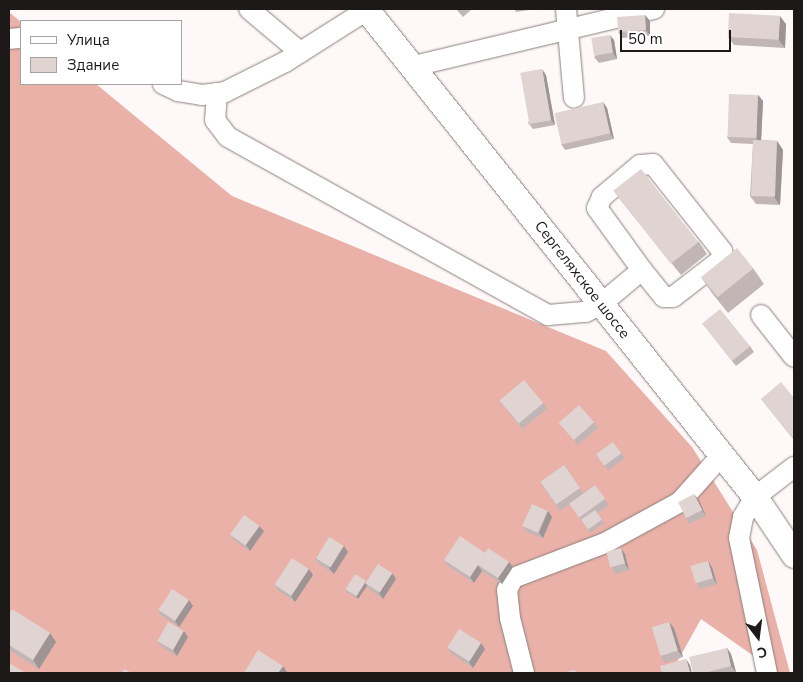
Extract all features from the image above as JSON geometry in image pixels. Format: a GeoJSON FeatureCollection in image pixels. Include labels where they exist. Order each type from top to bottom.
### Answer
{"type":"FeatureCollection","features":[{"type":"Feature","properties":{"kind":"main road","name":"Сергеляхское шоссе"},"geometry":{"type":"LineString","coordinates":[[367,9],[755,498],[794,554]]}},
{"type":"Feature","properties":{"kind":"street"},"geometry":{"type":"LineString","coordinates":[[249,9],[300,52]]}},
{"type":"Feature","properties":{"kind":"street"},"geometry":{"type":"LineString","coordinates":[[165,85],[178,91],[202,95],[218,93],[300,52],[367,9]]}},
{"type":"Feature","properties":{"kind":"street"},"geometry":{"type":"LineString","coordinates":[[414,66],[568,18],[654,9]]}},
{"type":"Feature","properties":{"kind":"street"},"geometry":{"type":"LineString","coordinates":[[568,18],[574,98]]}},
{"type":"Feature","properties":{"kind":"street"},"geometry":{"type":"LineString","coordinates":[[218,93],[215,120],[228,136],[548,315],[570,315],[586,312],[601,304],[642,270]]}},
{"type":"Feature","properties":{"kind":"street"},"geometry":{"type":"LineString","coordinates":[[648,162],[653,164],[722,251],[723,256],[719,262],[673,296],[664,297],[642,270],[597,208],[602,197],[648,162]]}},
{"type":"Feature","properties":{"kind":"street"},"geometry":{"type":"LineString","coordinates":[[761,315],[794,357]]}},
{"type":"Feature","properties":{"kind":"street"},"geometry":{"type":"LineString","coordinates":[[524,673],[509,608],[507,590],[513,578],[605,543],[664,511],[692,492],[721,456]]}},
{"type":"Feature","properties":{"kind":"street"},"geometry":{"type":"LineString","coordinates":[[767,673],[739,538],[743,517],[755,498],[794,467]]}},
{"type":"Feature","properties":{"kind":"shaded area"},"geometry":{"type":"Polygon","coordinates":[[[9,12],[20,21],[20,85],[97,85],[232,196],[606,351],[692,447],[757,550],[790,673],[778,673],[701,619],[671,673],[9,673],[9,12]]]}},
{"type":"Feature","properties":{"kind":"building"},"geometry":{"type":"Polygon","coordinates":[[[729,13],[780,16],[779,40],[728,37],[729,13]]]}},
{"type":"Feature","properties":{"kind":"building"},"geometry":{"type":"Polygon","coordinates":[[[645,15],[646,30],[618,32],[617,17],[645,15]]]}},
{"type":"Feature","properties":{"kind":"building"},"geometry":{"type":"Polygon","coordinates":[[[610,35],[613,53],[594,56],[591,38],[610,35]]]}},
{"type":"Feature","properties":{"kind":"building"},"geometry":{"type":"Polygon","coordinates":[[[542,69],[551,120],[529,124],[520,73],[542,69]]]}},
{"type":"Feature","properties":{"kind":"building"},"geometry":{"type":"Polygon","coordinates":[[[729,94],[758,95],[756,138],[727,137],[729,94]]]}},
{"type":"Feature","properties":{"kind":"building"},"geometry":{"type":"Polygon","coordinates":[[[603,102],[610,133],[561,144],[554,113],[603,102]]]}},
{"type":"Feature","properties":{"kind":"building"},"geometry":{"type":"Polygon","coordinates":[[[753,140],[777,141],[775,197],[751,196],[753,140]]]}},
{"type":"Feature","properties":{"kind":"building"},"geometry":{"type":"Polygon","coordinates":[[[641,169],[698,242],[671,264],[613,191],[641,169]]]}},
{"type":"Feature","properties":{"kind":"building"},"geometry":{"type":"Polygon","coordinates":[[[737,248],[753,268],[718,297],[701,277],[737,248]]]}},
{"type":"Feature","properties":{"kind":"building"},"geometry":{"type":"Polygon","coordinates":[[[720,309],[750,346],[732,361],[702,323],[720,309]]]}},
{"type":"Feature","properties":{"kind":"building"},"geometry":{"type":"Polygon","coordinates":[[[524,380],[543,403],[519,424],[499,401],[524,380]]]}},
{"type":"Feature","properties":{"kind":"building"},"geometry":{"type":"Polygon","coordinates":[[[781,382],[794,398],[793,438],[761,399],[781,382]]]}},
{"type":"Feature","properties":{"kind":"building"},"geometry":{"type":"Polygon","coordinates":[[[579,405],[594,422],[574,440],[559,423],[579,405]]]}},
{"type":"Feature","properties":{"kind":"building"},"geometry":{"type":"Polygon","coordinates":[[[613,442],[621,453],[604,466],[596,454],[613,442]]]}},
{"type":"Feature","properties":{"kind":"building"},"geometry":{"type":"Polygon","coordinates":[[[564,465],[580,488],[556,505],[540,482],[564,465]]]}},
{"type":"Feature","properties":{"kind":"building"},"geometry":{"type":"Polygon","coordinates":[[[595,485],[605,499],[579,518],[569,504],[595,485]]]}},
{"type":"Feature","properties":{"kind":"building"},"geometry":{"type":"Polygon","coordinates":[[[694,494],[702,510],[686,518],[678,502],[694,494]]]}},
{"type":"Feature","properties":{"kind":"building"},"geometry":{"type":"Polygon","coordinates":[[[532,504],[548,511],[538,533],[522,526],[532,504]]]}},
{"type":"Feature","properties":{"kind":"building"},"geometry":{"type":"Polygon","coordinates":[[[595,510],[602,520],[588,530],[581,520],[595,510]]]}},
{"type":"Feature","properties":{"kind":"building"},"geometry":{"type":"Polygon","coordinates":[[[244,515],[259,526],[245,546],[230,534],[244,515]]]}},
{"type":"Feature","properties":{"kind":"building"},"geometry":{"type":"Polygon","coordinates":[[[460,536],[485,553],[488,548],[509,562],[498,578],[478,565],[470,577],[444,560],[460,536]]]}},
{"type":"Feature","properties":{"kind":"building"},"geometry":{"type":"Polygon","coordinates":[[[329,537],[344,546],[331,567],[316,558],[329,537]]]}},
{"type":"Feature","properties":{"kind":"building"},"geometry":{"type":"Polygon","coordinates":[[[621,548],[625,564],[610,567],[606,552],[621,548]]]}},
{"type":"Feature","properties":{"kind":"building"},"geometry":{"type":"Polygon","coordinates":[[[292,558],[309,569],[291,596],[275,585],[292,558]]]}},
{"type":"Feature","properties":{"kind":"building"},"geometry":{"type":"Polygon","coordinates":[[[708,561],[713,578],[696,583],[691,566],[708,561]]]}},
{"type":"Feature","properties":{"kind":"building"},"geometry":{"type":"Polygon","coordinates":[[[378,564],[392,573],[380,593],[365,583],[378,564]]]}},
{"type":"Feature","properties":{"kind":"building"},"geometry":{"type":"Polygon","coordinates":[[[355,574],[366,581],[356,596],[345,589],[355,574]]]}},
{"type":"Feature","properties":{"kind":"building"},"geometry":{"type":"Polygon","coordinates":[[[172,589],[189,600],[175,621],[158,610],[172,589]]]}},
{"type":"Feature","properties":{"kind":"building"},"geometry":{"type":"Polygon","coordinates":[[[12,609],[50,633],[33,660],[9,645],[9,614],[12,609]]]}},
{"type":"Feature","properties":{"kind":"building"},"geometry":{"type":"Polygon","coordinates":[[[168,622],[184,631],[173,650],[157,641],[168,622]]]}},
{"type":"Feature","properties":{"kind":"building"},"geometry":{"type":"Polygon","coordinates":[[[669,622],[678,651],[661,656],[652,627],[669,622]]]}},
{"type":"Feature","properties":{"kind":"building"},"geometry":{"type":"Polygon","coordinates":[[[459,629],[481,643],[469,661],[447,648],[459,629]]]}},
{"type":"Feature","properties":{"kind":"building"},"geometry":{"type":"Polygon","coordinates":[[[727,648],[731,666],[704,673],[693,673],[689,657],[727,648]]]}},
{"type":"Feature","properties":{"kind":"building"},"geometry":{"type":"Polygon","coordinates":[[[258,650],[283,666],[278,673],[244,673],[258,650]]]}},
{"type":"Feature","properties":{"kind":"building"},"geometry":{"type":"Polygon","coordinates":[[[686,659],[690,673],[662,673],[660,666],[686,659]]]}},
{"type":"Feature","properties":{"kind":"building"},"geometry":{"type":"Polygon","coordinates":[[[9,663],[26,673],[9,673],[9,663]]]}},
{"type":"Feature","properties":{"kind":"building"},"geometry":{"type":"Polygon","coordinates":[[[124,669],[132,673],[122,673],[124,669]]]}},
{"type":"Feature","properties":{"kind":"building"},"geometry":{"type":"Polygon","coordinates":[[[575,670],[576,673],[561,673],[575,670]]]}}]}
